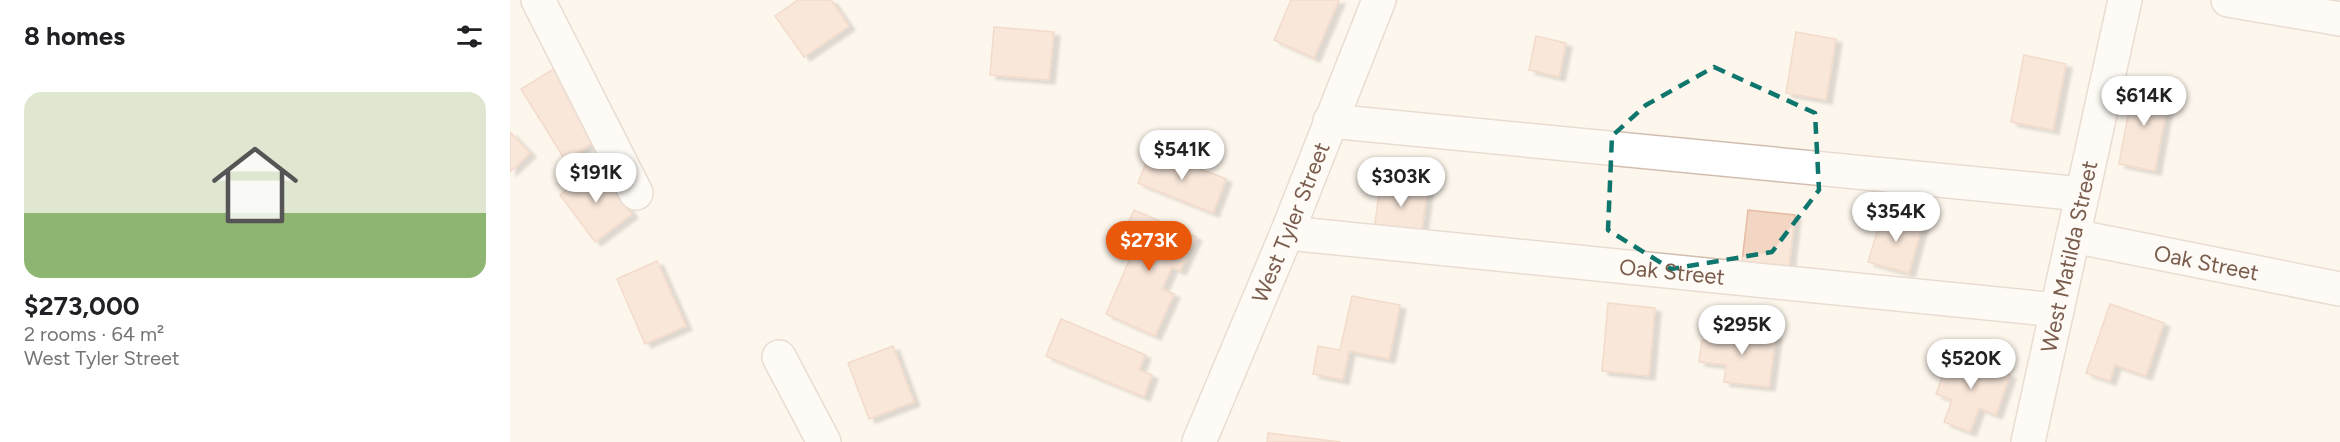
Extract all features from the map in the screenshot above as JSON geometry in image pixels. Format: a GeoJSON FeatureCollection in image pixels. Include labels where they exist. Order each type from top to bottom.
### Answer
{"type":"FeatureCollection","features":[{"type":"Feature","properties":{"kind":"street"},"geometry":{"type":"LineString","coordinates":[[510,4],[519,0]]}},
{"type":"Feature","properties":{"kind":"street"},"geometry":{"type":"LineString","coordinates":[[538,0],[636,192]]}},
{"type":"Feature","properties":{"kind":"street","name":"West Tyler Street"},"geometry":{"type":"LineString","coordinates":[[1199,442],[1287,233],[1379,0]]}},
{"type":"Feature","properties":{"kind":"street","name":"West Matilda Street"},"geometry":{"type":"LineString","coordinates":[[2028,442],[2125,0]]}},
{"type":"Feature","properties":{"kind":"street"},"geometry":{"type":"LineString","coordinates":[[2228,0],[2340,19]]}},
{"type":"Feature","properties":{"kind":"street"},"geometry":{"type":"LineString","coordinates":[[1330,121],[2082,194]]}},
{"type":"Feature","properties":{"kind":"street","name":"Oak Street"},"geometry":{"type":"LineString","coordinates":[[1287,233],[2057,310]]}},
{"type":"Feature","properties":{"kind":"street","name":"Oak Street"},"geometry":{"type":"LineString","coordinates":[[2073,236],[2340,289]]}},
{"type":"Feature","properties":{"kind":"street"},"geometry":{"type":"LineString","coordinates":[[779,357],[824,442]]}},
{"type":"Feature","properties":{"kind":"highlighted area"},"geometry":{"type":"Polygon","coordinates":[[[1714,67],[1815,113],[1819,190],[1772,252],[1671,269],[1608,230],[1612,136],[1646,105],[1714,67]]]}},
{"type":"Feature","properties":{"kind":"building"},"geometry":{"type":"Polygon","coordinates":[[[798,0],[831,0],[849,26],[804,57],[775,16],[798,0]]]}},
{"type":"Feature","properties":{"kind":"building"},"geometry":{"type":"Polygon","coordinates":[[[1291,0],[1339,0],[1314,58],[1274,40],[1291,0]]]}},
{"type":"Feature","properties":{"kind":"building"},"geometry":{"type":"Polygon","coordinates":[[[994,27],[1054,32],[1049,80],[990,75],[994,27]]]}},
{"type":"Feature","properties":{"kind":"building"},"geometry":{"type":"Polygon","coordinates":[[[1796,32],[1836,39],[1826,100],[1786,93],[1796,32]]]}},
{"type":"Feature","properties":{"kind":"building"},"geometry":{"type":"Polygon","coordinates":[[[1536,36],[1566,43],[1559,77],[1529,70],[1536,36]]]}},
{"type":"Feature","properties":{"kind":"building"},"geometry":{"type":"Polygon","coordinates":[[[2024,55],[2066,64],[2053,130],[2011,122],[2024,55]]]}},
{"type":"Feature","properties":{"kind":"building"},"geometry":{"type":"Polygon","coordinates":[[[560,65],[604,136],[565,160],[521,89],[560,65]]]}},
{"type":"Feature","properties":{"kind":"building"},"geometry":{"type":"Polygon","coordinates":[[[2134,83],[2170,90],[2155,171],[2119,164],[2134,83]]]}},
{"type":"Feature","properties":{"kind":"building"},"geometry":{"type":"Polygon","coordinates":[[[510,132],[530,153],[510,172],[510,132]]]}},
{"type":"Feature","properties":{"kind":"building"},"geometry":{"type":"Polygon","coordinates":[[[1151,150],[1226,179],[1213,213],[1138,183],[1151,150]]]}},
{"type":"Feature","properties":{"kind":"building"},"geometry":{"type":"Polygon","coordinates":[[[597,167],[632,214],[595,242],[560,195],[597,167]]]}},
{"type":"Feature","properties":{"kind":"building"},"geometry":{"type":"Polygon","coordinates":[[[1382,172],[1429,178],[1420,243],[1373,237],[1382,172]]]}},
{"type":"Feature","properties":{"kind":"building"},"geometry":{"type":"Polygon","coordinates":[[[1134,210],[1196,237],[1180,271],[1172,267],[1162,289],[1174,294],[1155,336],[1106,314],[1134,249],[1119,243],[1134,210]]]}},
{"type":"Feature","properties":{"kind":"building"},"geometry":{"type":"Polygon","coordinates":[[[1748,210],[1795,215],[1788,275],[1741,270],[1748,210]]]}},
{"type":"Feature","properties":{"kind":"building"},"geometry":{"type":"Polygon","coordinates":[[[1883,212],[1923,223],[1909,273],[1868,262],[1883,212]]]}},
{"type":"Feature","properties":{"kind":"building"},"geometry":{"type":"Polygon","coordinates":[[[657,261],[686,326],[645,344],[617,279],[657,261]]]}},
{"type":"Feature","properties":{"kind":"building"},"geometry":{"type":"Polygon","coordinates":[[[1352,296],[1400,305],[1389,359],[1349,351],[1343,380],[1313,374],[1318,346],[1340,350],[1352,296]]]}},
{"type":"Feature","properties":{"kind":"building"},"geometry":{"type":"Polygon","coordinates":[[[1608,303],[1655,308],[1649,376],[1602,371],[1608,303]]]}},
{"type":"Feature","properties":{"kind":"building"},"geometry":{"type":"Polygon","coordinates":[[[2110,304],[2164,323],[2146,376],[2115,365],[2110,381],[2086,373],[2110,304]]]}},
{"type":"Feature","properties":{"kind":"building"},"geometry":{"type":"Polygon","coordinates":[[[1061,319],[1145,355],[1139,370],[1152,375],[1144,397],[1046,356],[1061,319]]]}},
{"type":"Feature","properties":{"kind":"building"},"geometry":{"type":"Polygon","coordinates":[[[1720,328],[1776,335],[1769,387],[1724,382],[1726,365],[1699,362],[1702,340],[1719,342],[1720,328]]]}},
{"type":"Feature","properties":{"kind":"building"},"geometry":{"type":"Polygon","coordinates":[[[893,346],[914,402],[869,419],[848,363],[893,346]]]}},
{"type":"Feature","properties":{"kind":"building"},"geometry":{"type":"Polygon","coordinates":[[[1951,353],[2010,375],[1996,415],[1979,408],[1970,432],[1944,422],[1952,400],[1936,394],[1951,353]]]}},
{"type":"Feature","properties":{"kind":"building"},"geometry":{"type":"Polygon","coordinates":[[[1268,433],[1341,442],[1267,442],[1268,433]]]}}]}
